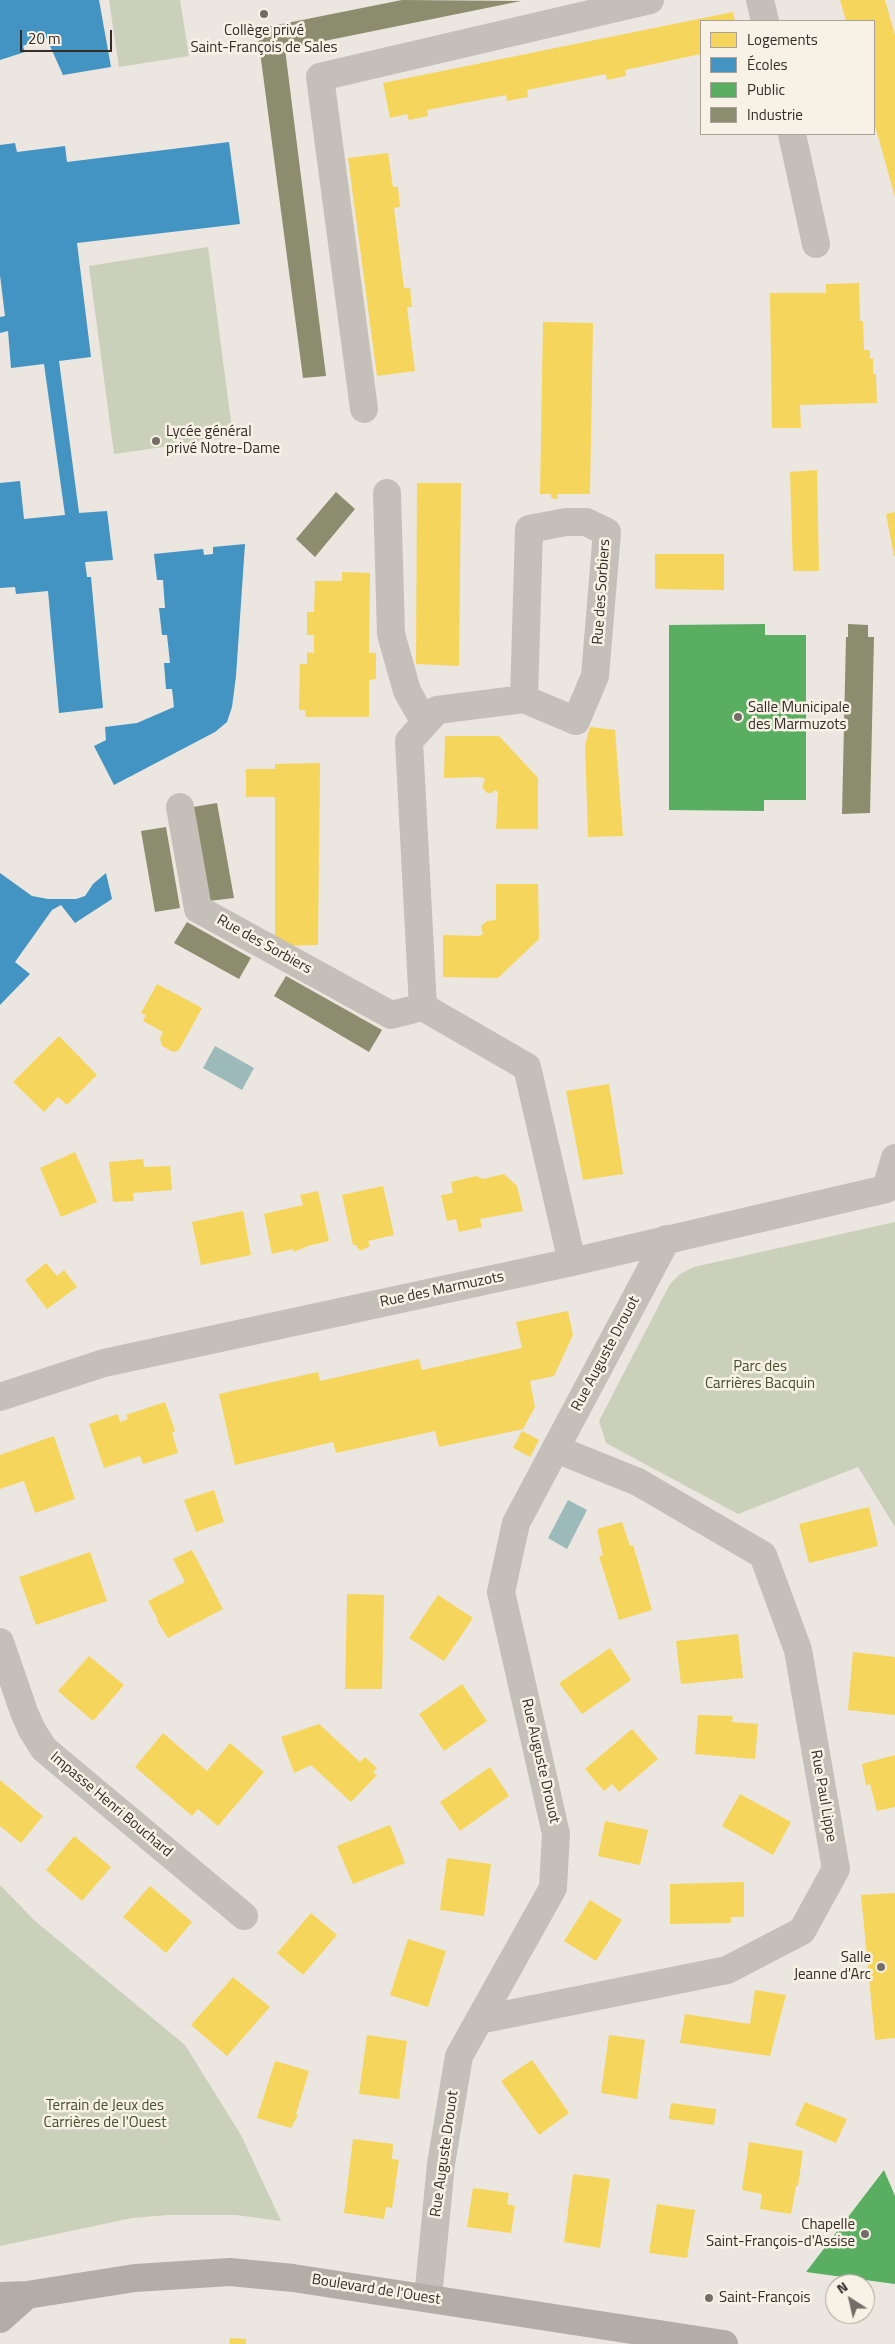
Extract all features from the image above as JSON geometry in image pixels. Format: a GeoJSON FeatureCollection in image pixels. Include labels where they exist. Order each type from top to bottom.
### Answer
{"type":"FeatureCollection","features":[{"type":"Feature","properties":{"kind":"main road","name":"Boulevard de l'Ouest"},"geometry":{"type":"LineString","coordinates":[[0,2296],[27,2295],[135,2278],[230,2272],[293,2278],[724,2344]]}},
{"type":"Feature","properties":{"kind":"main road","name":"Boulevard de l'Ouest"},"geometry":{"type":"LineString","coordinates":[[0,2306],[27,2295]]}},
{"type":"Feature","properties":{"kind":"main road"},"geometry":{"type":"LineString","coordinates":[[0,2319],[27,2295]]}},
{"type":"Feature","properties":{"kind":"street"},"geometry":{"type":"LineString","coordinates":[[364,409],[320,77],[650,0]]}},
{"type":"Feature","properties":{"kind":"street"},"geometry":{"type":"LineString","coordinates":[[760,0],[765,20]]}},
{"type":"Feature","properties":{"kind":"street"},"geometry":{"type":"LineString","coordinates":[[792,135],[816,244]]}},
{"type":"Feature","properties":{"kind":"street"},"geometry":{"type":"LineString","coordinates":[[386,493],[391,634],[406,691],[425,723]]}},
{"type":"Feature","properties":{"kind":"street","name":"Rue des Sorbiers"},"geometry":{"type":"LineString","coordinates":[[566,522],[586,522],[607,532],[595,676],[576,721],[524,699],[529,529],[566,522]]}},
{"type":"Feature","properties":{"kind":"street"},"geometry":{"type":"LineString","coordinates":[[524,699],[437,710],[409,741],[423,1007],[527,1067],[572,1262]]}},
{"type":"Feature","properties":{"kind":"street","name":"Rue des Sorbiers"},"geometry":{"type":"LineString","coordinates":[[180,807],[198,909],[391,1015],[423,1007]]}},
{"type":"Feature","properties":{"kind":"street","name":"Rue des Marmuzots"},"geometry":{"type":"LineString","coordinates":[[0,1397],[104,1363],[572,1262],[890,1186],[895,1158]]}},
{"type":"Feature","properties":{"kind":"street","name":"Rue Auguste Drouot"},"geometry":{"type":"LineString","coordinates":[[428,2298],[441,2164],[459,2056],[553,1888],[556,1834],[501,1592],[516,1523],[667,1239]]}},
{"type":"Feature","properties":{"kind":"street","name":"Rue Paul Lippe"},"geometry":{"type":"LineString","coordinates":[[479,2020],[727,1970],[802,1931],[836,1868],[798,1650],[763,1555],[638,1482],[556,1449]]}},
{"type":"Feature","properties":{"kind":"street","name":"Impasse Henri Bouchard"},"geometry":{"type":"LineString","coordinates":[[0,1642],[24,1712],[32,1730],[44,1749],[244,1916]]}},
{"type":"Feature","properties":{"kind":"green space"},"geometry":{"type":"Polygon","coordinates":[[[109,0],[180,0],[189,56],[119,67],[109,0]]]}},
{"type":"Feature","properties":{"kind":"green space"},"geometry":{"type":"Polygon","coordinates":[[[208,247],[233,437],[114,454],[89,266],[208,247]]]}},
{"type":"Feature","properties":{"kind":"green space","name":"Parc des Carrières Bacquin"},"geometry":{"type":"Polygon","coordinates":[[[895,1222],[895,1527],[858,1467],[738,1514],[606,1443],[599,1421],[670,1284],[680,1274],[694,1267],[895,1222]]]}},
{"type":"Feature","properties":{"kind":"green space","name":"Terrain de Jeux des Carrières de l'Ouest"},"geometry":{"type":"Polygon","coordinates":[[[0,1885],[35,1921],[185,2045],[241,2135],[281,2221],[236,2215],[168,2215],[132,2218],[0,2246],[0,1885]]]}},
{"type":"Feature","properties":{"kind":"water"},"geometry":{"type":"Polygon","coordinates":[[[215,1046],[254,1068],[242,1090],[203,1068],[215,1046]]]}},
{"type":"Feature","properties":{"kind":"water"},"geometry":{"type":"Polygon","coordinates":[[[568,1500],[587,1510],[567,1549],[548,1538],[568,1500]]]}},
{"type":"Feature","properties":{"kind":"building: Logements"},"geometry":{"type":"Polygon","coordinates":[[[840,0],[885,0],[895,35],[895,197],[875,126],[875,20],[846,20],[840,0]]]}},
{"type":"Feature","properties":{"kind":"building: Logements"},"geometry":{"type":"Polygon","coordinates":[[[733,12],[735,20],[700,20],[700,54],[625,70],[626,76],[607,80],[606,74],[527,90],[528,97],[507,101],[506,95],[427,110],[428,116],[409,120],[407,114],[390,118],[383,83],[733,12]]]}},
{"type":"Feature","properties":{"kind":"building: Logements"},"geometry":{"type":"Polygon","coordinates":[[[388,153],[393,187],[398,187],[400,207],[394,208],[404,288],[410,288],[412,307],[407,307],[415,371],[377,376],[348,158],[388,153]]]}},
{"type":"Feature","properties":{"kind":"building: Logements"},"geometry":{"type":"Polygon","coordinates":[[[859,283],[860,321],[863,321],[864,350],[870,350],[870,359],[873,358],[873,374],[876,374],[877,403],[800,405],[801,428],[772,428],[770,293],[826,293],[826,284],[859,283]]]}},
{"type":"Feature","properties":{"kind":"building: Logements"},"geometry":{"type":"Polygon","coordinates":[[[543,322],[593,323],[590,494],[557,494],[558,499],[551,498],[551,494],[540,494],[543,322]]]}},
{"type":"Feature","properties":{"kind":"building: Logements"},"geometry":{"type":"Polygon","coordinates":[[[817,470],[819,571],[793,571],[790,472],[817,470]]]}},
{"type":"Feature","properties":{"kind":"building: Logements"},"geometry":{"type":"Polygon","coordinates":[[[417,483],[461,483],[459,666],[416,664],[417,483]]]}},
{"type":"Feature","properties":{"kind":"building: Logements"},"geometry":{"type":"Polygon","coordinates":[[[895,512],[895,556],[894,556],[886,514],[895,512]]]}},
{"type":"Feature","properties":{"kind":"building: Logements"},"geometry":{"type":"Polygon","coordinates":[[[655,554],[724,554],[724,590],[655,589],[655,554]]]}},
{"type":"Feature","properties":{"kind":"building: Logements"},"geometry":{"type":"Polygon","coordinates":[[[342,572],[370,573],[369,653],[376,653],[376,679],[369,680],[369,717],[306,717],[305,710],[299,710],[300,664],[307,664],[307,652],[314,653],[314,635],[307,635],[307,612],[314,612],[315,581],[342,581],[342,572]]]}},
{"type":"Feature","properties":{"kind":"building: Logements"},"geometry":{"type":"Polygon","coordinates":[[[590,727],[615,730],[623,836],[588,837],[585,745],[590,727]]]}},
{"type":"Feature","properties":{"kind":"building: Logements"},"geometry":{"type":"Polygon","coordinates":[[[445,736],[499,736],[538,778],[538,829],[496,829],[498,792],[495,790],[492,793],[487,793],[482,787],[485,780],[482,777],[444,778],[445,736]]]}},
{"type":"Feature","properties":{"kind":"building: Logements"},"geometry":{"type":"Polygon","coordinates":[[[320,763],[318,945],[275,946],[275,797],[246,797],[246,769],[275,769],[275,764],[320,763]]]}},
{"type":"Feature","properties":{"kind":"building: Logements"},"geometry":{"type":"Polygon","coordinates":[[[496,884],[538,884],[539,939],[498,978],[443,977],[443,935],[479,936],[483,934],[481,926],[487,921],[496,920],[496,884]]]}},
{"type":"Feature","properties":{"kind":"building: Logements"},"geometry":{"type":"Polygon","coordinates":[[[157,984],[202,1008],[179,1050],[173,1052],[162,1046],[160,1038],[163,1032],[143,1021],[146,1015],[141,1013],[157,984]]]}},
{"type":"Feature","properties":{"kind":"building: Logements"},"geometry":{"type":"Polygon","coordinates":[[[59,1036],[97,1075],[67,1105],[58,1097],[44,1112],[13,1082],[59,1036]]]}},
{"type":"Feature","properties":{"kind":"building: Logements"},"geometry":{"type":"Polygon","coordinates":[[[609,1084],[623,1174],[583,1180],[566,1091],[609,1084]]]}},
{"type":"Feature","properties":{"kind":"building: Logements"},"geometry":{"type":"Polygon","coordinates":[[[75,1152],[97,1202],[61,1217],[40,1168],[75,1152]]]}},
{"type":"Feature","properties":{"kind":"building: Logements"},"geometry":{"type":"Polygon","coordinates":[[[143,1159],[144,1167],[170,1166],[172,1190],[133,1193],[134,1201],[113,1202],[109,1162],[143,1159]]]}},
{"type":"Feature","properties":{"kind":"building: Logements"},"geometry":{"type":"Polygon","coordinates":[[[504,1174],[517,1186],[523,1211],[480,1219],[482,1227],[459,1232],[456,1219],[447,1221],[441,1195],[453,1193],[451,1182],[476,1176],[483,1179],[504,1174]]]}},
{"type":"Feature","properties":{"kind":"building: Logements"},"geometry":{"type":"Polygon","coordinates":[[[383,1186],[394,1235],[368,1241],[370,1246],[360,1251],[356,1245],[353,1245],[342,1195],[383,1186]]]}},
{"type":"Feature","properties":{"kind":"building: Logements"},"geometry":{"type":"Polygon","coordinates":[[[318,1191],[329,1241],[308,1246],[294,1252],[293,1249],[272,1254],[264,1214],[303,1205],[300,1195],[318,1191]]]}},
{"type":"Feature","properties":{"kind":"building: Logements"},"geometry":{"type":"Polygon","coordinates":[[[243,1211],[251,1255],[201,1265],[192,1222],[243,1211]]]}},
{"type":"Feature","properties":{"kind":"building: Logements"},"geometry":{"type":"Polygon","coordinates":[[[46,1263],[57,1276],[64,1270],[77,1287],[47,1309],[25,1280],[46,1263]]]}},
{"type":"Feature","properties":{"kind":"building: Logements"},"geometry":{"type":"Polygon","coordinates":[[[568,1311],[573,1335],[554,1376],[530,1381],[535,1407],[523,1429],[439,1447],[435,1431],[336,1453],[333,1442],[235,1465],[219,1394],[318,1372],[320,1381],[419,1359],[422,1370],[522,1348],[516,1322],[568,1311]]]}},
{"type":"Feature","properties":{"kind":"building: Logements"},"geometry":{"type":"Polygon","coordinates":[[[165,1402],[175,1431],[172,1433],[178,1453],[143,1464],[140,1456],[104,1468],[89,1424],[118,1414],[120,1422],[128,1419],[126,1415],[165,1402]]]}},
{"type":"Feature","properties":{"kind":"building: Logements"},"geometry":{"type":"Polygon","coordinates":[[[522,1431],[539,1440],[530,1457],[513,1448],[522,1431]]]}},
{"type":"Feature","properties":{"kind":"building: Logements"},"geometry":{"type":"Polygon","coordinates":[[[54,1436],[75,1499],[35,1513],[24,1481],[0,1489],[0,1455],[54,1436]]]}},
{"type":"Feature","properties":{"kind":"building: Logements"},"geometry":{"type":"Polygon","coordinates":[[[214,1490],[224,1522],[196,1532],[184,1500],[214,1490]]]}},
{"type":"Feature","properties":{"kind":"building: Logements"},"geometry":{"type":"Polygon","coordinates":[[[869,1507],[878,1546],[809,1563],[799,1524],[869,1507]]]}},
{"type":"Feature","properties":{"kind":"building: Logements"},"geometry":{"type":"Polygon","coordinates":[[[622,1522],[630,1546],[633,1545],[652,1610],[619,1620],[599,1556],[603,1555],[597,1529],[622,1522]]]}},
{"type":"Feature","properties":{"kind":"building: Logements"},"geometry":{"type":"Polygon","coordinates":[[[192,1550],[223,1609],[168,1638],[157,1621],[148,1601],[185,1582],[173,1559],[192,1550]]]}},
{"type":"Feature","properties":{"kind":"building: Logements"},"geometry":{"type":"Polygon","coordinates":[[[90,1552],[107,1601],[36,1625],[19,1577],[90,1552]]]}},
{"type":"Feature","properties":{"kind":"building: Logements"},"geometry":{"type":"Polygon","coordinates":[[[347,1594],[384,1595],[382,1689],[345,1689],[347,1594]]]}},
{"type":"Feature","properties":{"kind":"building: Logements"},"geometry":{"type":"Polygon","coordinates":[[[438,1595],[473,1618],[444,1661],[409,1638],[438,1595]]]}},
{"type":"Feature","properties":{"kind":"building: Logements"},"geometry":{"type":"Polygon","coordinates":[[[738,1634],[743,1678],[681,1684],[676,1641],[738,1634]]]}},
{"type":"Feature","properties":{"kind":"building: Logements"},"geometry":{"type":"Polygon","coordinates":[[[610,1648],[631,1680],[582,1714],[559,1683],[610,1648]]]}},
{"type":"Feature","properties":{"kind":"building: Logements"},"geometry":{"type":"Polygon","coordinates":[[[853,1652],[895,1657],[895,1715],[848,1710],[853,1652]]]}},
{"type":"Feature","properties":{"kind":"building: Logements"},"geometry":{"type":"Polygon","coordinates":[[[89,1656],[124,1685],[93,1721],[58,1691],[89,1656]]]}},
{"type":"Feature","properties":{"kind":"building: Logements"},"geometry":{"type":"Polygon","coordinates":[[[462,1684],[487,1721],[444,1751],[419,1714],[462,1684]]]}},
{"type":"Feature","properties":{"kind":"building: Logements"},"geometry":{"type":"Polygon","coordinates":[[[698,1715],[733,1716],[732,1722],[758,1724],[755,1759],[695,1754],[698,1715]]]}},
{"type":"Feature","properties":{"kind":"building: Logements"},"geometry":{"type":"Polygon","coordinates":[[[319,1724],[360,1762],[365,1757],[377,1768],[373,1772],[377,1775],[351,1802],[311,1765],[294,1773],[281,1737],[319,1724]]]}},
{"type":"Feature","properties":{"kind":"building: Logements"},"geometry":{"type":"Polygon","coordinates":[[[632,1729],[658,1759],[619,1792],[612,1784],[604,1791],[585,1769],[632,1729]]]}},
{"type":"Feature","properties":{"kind":"building: Logements"},"geometry":{"type":"Polygon","coordinates":[[[163,1733],[207,1771],[230,1743],[264,1772],[218,1826],[198,1809],[192,1816],[135,1767],[163,1733]]]}},
{"type":"Feature","properties":{"kind":"building: Logements"},"geometry":{"type":"Polygon","coordinates":[[[895,1755],[895,1807],[877,1811],[870,1784],[866,1785],[862,1764],[895,1755]]]}},
{"type":"Feature","properties":{"kind":"building: Logements"},"geometry":{"type":"Polygon","coordinates":[[[490,1767],[509,1796],[460,1831],[440,1802],[490,1767]]]}},
{"type":"Feature","properties":{"kind":"building: Logements"},"geometry":{"type":"Polygon","coordinates":[[[0,1780],[43,1816],[21,1843],[0,1826],[0,1780]]]}},
{"type":"Feature","properties":{"kind":"building: Logements"},"geometry":{"type":"Polygon","coordinates":[[[740,1794],[791,1822],[773,1855],[722,1826],[740,1794]]]}},
{"type":"Feature","properties":{"kind":"building: Logements"},"geometry":{"type":"Polygon","coordinates":[[[605,1821],[648,1830],[640,1865],[598,1856],[605,1821]]]}},
{"type":"Feature","properties":{"kind":"building: Logements"},"geometry":{"type":"Polygon","coordinates":[[[390,1825],[405,1863],[353,1884],[337,1846],[390,1825]]]}},
{"type":"Feature","properties":{"kind":"building: Logements"},"geometry":{"type":"Polygon","coordinates":[[[74,1836],[111,1867],[82,1901],[46,1870],[74,1836]]]}},
{"type":"Feature","properties":{"kind":"building: Logements"},"geometry":{"type":"Polygon","coordinates":[[[447,1858],[491,1864],[484,1916],[440,1910],[447,1858]]]}},
{"type":"Feature","properties":{"kind":"building: Logements"},"geometry":{"type":"Polygon","coordinates":[[[744,1882],[744,1917],[731,1917],[731,1923],[670,1924],[670,1884],[744,1882]]]}},
{"type":"Feature","properties":{"kind":"building: Logements"},"geometry":{"type":"Polygon","coordinates":[[[150,1886],[192,1922],[166,1953],[123,1917],[150,1886]]]}},
{"type":"Feature","properties":{"kind":"building: Logements","name":"Salle Jeanne d'Arc"},"geometry":{"type":"Polygon","coordinates":[[[895,1893],[895,2038],[875,2040],[861,1895],[895,1893]]]}},
{"type":"Feature","properties":{"kind":"building: Logements"},"geometry":{"type":"Polygon","coordinates":[[[590,1900],[622,1920],[596,1961],[564,1941],[590,1900]]]}},
{"type":"Feature","properties":{"kind":"building: Logements"},"geometry":{"type":"Polygon","coordinates":[[[311,1913],[337,1935],[303,1975],[277,1953],[311,1913]]]}},
{"type":"Feature","properties":{"kind":"building: Logements"},"geometry":{"type":"Polygon","coordinates":[[[408,1939],[446,1951],[428,2007],[390,1995],[408,1939]]]}},
{"type":"Feature","properties":{"kind":"building: Logements"},"geometry":{"type":"Polygon","coordinates":[[[233,1977],[270,2007],[227,2056],[191,2025],[233,1977]]]}},
{"type":"Feature","properties":{"kind":"building: Logements"},"geometry":{"type":"Polygon","coordinates":[[[755,1990],[786,1995],[770,2056],[680,2043],[685,2014],[750,2024],[755,1990]]]}},
{"type":"Feature","properties":{"kind":"building: Logements"},"geometry":{"type":"Polygon","coordinates":[[[367,2035],[407,2041],[399,2099],[359,2094],[367,2035]]]}},
{"type":"Feature","properties":{"kind":"building: Logements"},"geometry":{"type":"Polygon","coordinates":[[[609,2035],[645,2040],[637,2099],[601,2093],[609,2035]]]}},
{"type":"Feature","properties":{"kind":"building: Logements"},"geometry":{"type":"Polygon","coordinates":[[[532,2060],[569,2113],[539,2135],[501,2081],[532,2060]]]}},
{"type":"Feature","properties":{"kind":"building: Logements"},"geometry":{"type":"Polygon","coordinates":[[[275,2061],[309,2071],[296,2114],[298,2115],[291,2128],[257,2118],[275,2061]]]}},
{"type":"Feature","properties":{"kind":"building: Logements"},"geometry":{"type":"Polygon","coordinates":[[[805,2102],[847,2119],[836,2143],[795,2125],[805,2102]]]}},
{"type":"Feature","properties":{"kind":"building: Logements"},"geometry":{"type":"Polygon","coordinates":[[[671,2103],[716,2109],[714,2125],[669,2119],[671,2103]]]}},
{"type":"Feature","properties":{"kind":"building: Logements"},"geometry":{"type":"Polygon","coordinates":[[[353,2139],[393,2144],[392,2159],[399,2160],[392,2208],[386,2207],[384,2219],[344,2213],[353,2139]]]}},
{"type":"Feature","properties":{"kind":"building: Logements"},"geometry":{"type":"Polygon","coordinates":[[[749,2142],[803,2151],[798,2186],[796,2186],[791,2214],[760,2209],[762,2194],[742,2190],[749,2142]]]}},
{"type":"Feature","properties":{"kind":"building: Logements"},"geometry":{"type":"Polygon","coordinates":[[[573,2174],[610,2179],[600,2248],[564,2242],[573,2174]]]}},
{"type":"Feature","properties":{"kind":"building: Logements"},"geometry":{"type":"Polygon","coordinates":[[[473,2188],[509,2193],[507,2204],[515,2206],[511,2233],[467,2227],[473,2188]]]}},
{"type":"Feature","properties":{"kind":"building: Logements"},"geometry":{"type":"Polygon","coordinates":[[[657,2204],[695,2210],[687,2258],[649,2253],[657,2204]]]}},
{"type":"Feature","properties":{"kind":"building: Logements"},"geometry":{"type":"Polygon","coordinates":[[[230,2338],[246,2339],[246,2344],[229,2344],[230,2338]]]}},
{"type":"Feature","properties":{"kind":"building: Écoles"},"geometry":{"type":"Polygon","coordinates":[[[0,0],[99,0],[111,67],[63,75],[46,37],[23,46],[25,52],[0,60],[0,0]]]}},
{"type":"Feature","properties":{"kind":"building: Écoles"},"geometry":{"type":"Polygon","coordinates":[[[229,142],[240,224],[77,243],[91,357],[59,361],[79,513],[107,511],[113,560],[85,562],[87,577],[91,577],[103,708],[59,713],[48,591],[16,594],[15,587],[0,588],[0,483],[20,481],[24,519],[65,515],[44,364],[11,368],[8,331],[0,333],[0,317],[5,316],[0,275],[0,145],[15,143],[17,152],[65,146],[67,162],[229,142]]]}},
{"type":"Feature","properties":{"kind":"building: Écoles"},"geometry":{"type":"Polygon","coordinates":[[[245,544],[236,676],[232,707],[227,722],[215,732],[114,785],[94,746],[106,740],[105,727],[137,723],[174,707],[172,689],[166,689],[164,663],[170,663],[167,635],[162,635],[159,608],[165,608],[163,580],[157,580],[154,554],[203,549],[204,555],[213,554],[213,547],[245,544]]]}},
{"type":"Feature","properties":{"kind":"building: Écoles"},"geometry":{"type":"Polygon","coordinates":[[[0,873],[32,896],[48,899],[76,899],[85,896],[93,884],[106,873],[112,899],[75,923],[61,905],[52,910],[15,962],[30,974],[0,1005],[0,873]]]}},
{"type":"Feature","properties":{"kind":"building: Public","name":"Salle Municipale des Marmuzots"},"geometry":{"type":"Polygon","coordinates":[[[765,624],[765,635],[806,635],[806,800],[764,800],[764,811],[669,810],[669,625],[765,624]]]}},
{"type":"Feature","properties":{"kind":"building: Public","name":"Chapelle Saint-François-d'Assise"},"geometry":{"type":"Polygon","coordinates":[[[884,2170],[895,2196],[895,2284],[875,2281],[875,2274],[825,2275],[806,2272],[884,2170]]]}},
{"type":"Feature","properties":{"kind":"building: Industrie"},"geometry":{"type":"Polygon","coordinates":[[[402,0],[521,1],[285,49],[326,376],[303,378],[257,29],[402,0]]]}},
{"type":"Feature","properties":{"kind":"building: Industrie"},"geometry":{"type":"Polygon","coordinates":[[[336,492],[355,509],[315,557],[296,539],[336,492]]]}},
{"type":"Feature","properties":{"kind":"building: Industrie"},"geometry":{"type":"Polygon","coordinates":[[[848,624],[868,625],[868,637],[874,637],[870,813],[842,814],[846,637],[848,637],[848,624]]]}},
{"type":"Feature","properties":{"kind":"building: Industrie"},"geometry":{"type":"Polygon","coordinates":[[[217,803],[234,898],[209,901],[193,807],[217,803]]]}},
{"type":"Feature","properties":{"kind":"building: Industrie"},"geometry":{"type":"Polygon","coordinates":[[[166,827],[180,908],[155,912],[141,831],[166,827]]]}},
{"type":"Feature","properties":{"kind":"building: Industrie"},"geometry":{"type":"Polygon","coordinates":[[[187,922],[251,958],[239,979],[174,943],[187,922]]]}},
{"type":"Feature","properties":{"kind":"building: Industrie"},"geometry":{"type":"Polygon","coordinates":[[[286,976],[382,1030],[369,1052],[274,996],[286,976]]]}},
{"type":"Feature","properties":{"kind":"place","name":"Collège privé Saint-François de Sales"},"geometry":{"type":"Point","coordinates":[264,14]}},
{"type":"Feature","properties":{"kind":"place","name":"Lycée général privé Notre-Dame"},"geometry":{"type":"Point","coordinates":[156,441]}},
{"type":"Feature","properties":{"kind":"place","name":"Salle Municipale des Marmuzots"},"geometry":{"type":"Point","coordinates":[738,717]}},
{"type":"Feature","properties":{"kind":"place","name":"Salle Jeanne d'Arc"},"geometry":{"type":"Point","coordinates":[881,1967]}},
{"type":"Feature","properties":{"kind":"place","name":"Chapelle Saint-François-d'Assise"},"geometry":{"type":"Point","coordinates":[865,2234]}},
{"type":"Feature","properties":{"kind":"place","name":"Saint-François"},"geometry":{"type":"Point","coordinates":[709,2298]}}]}
